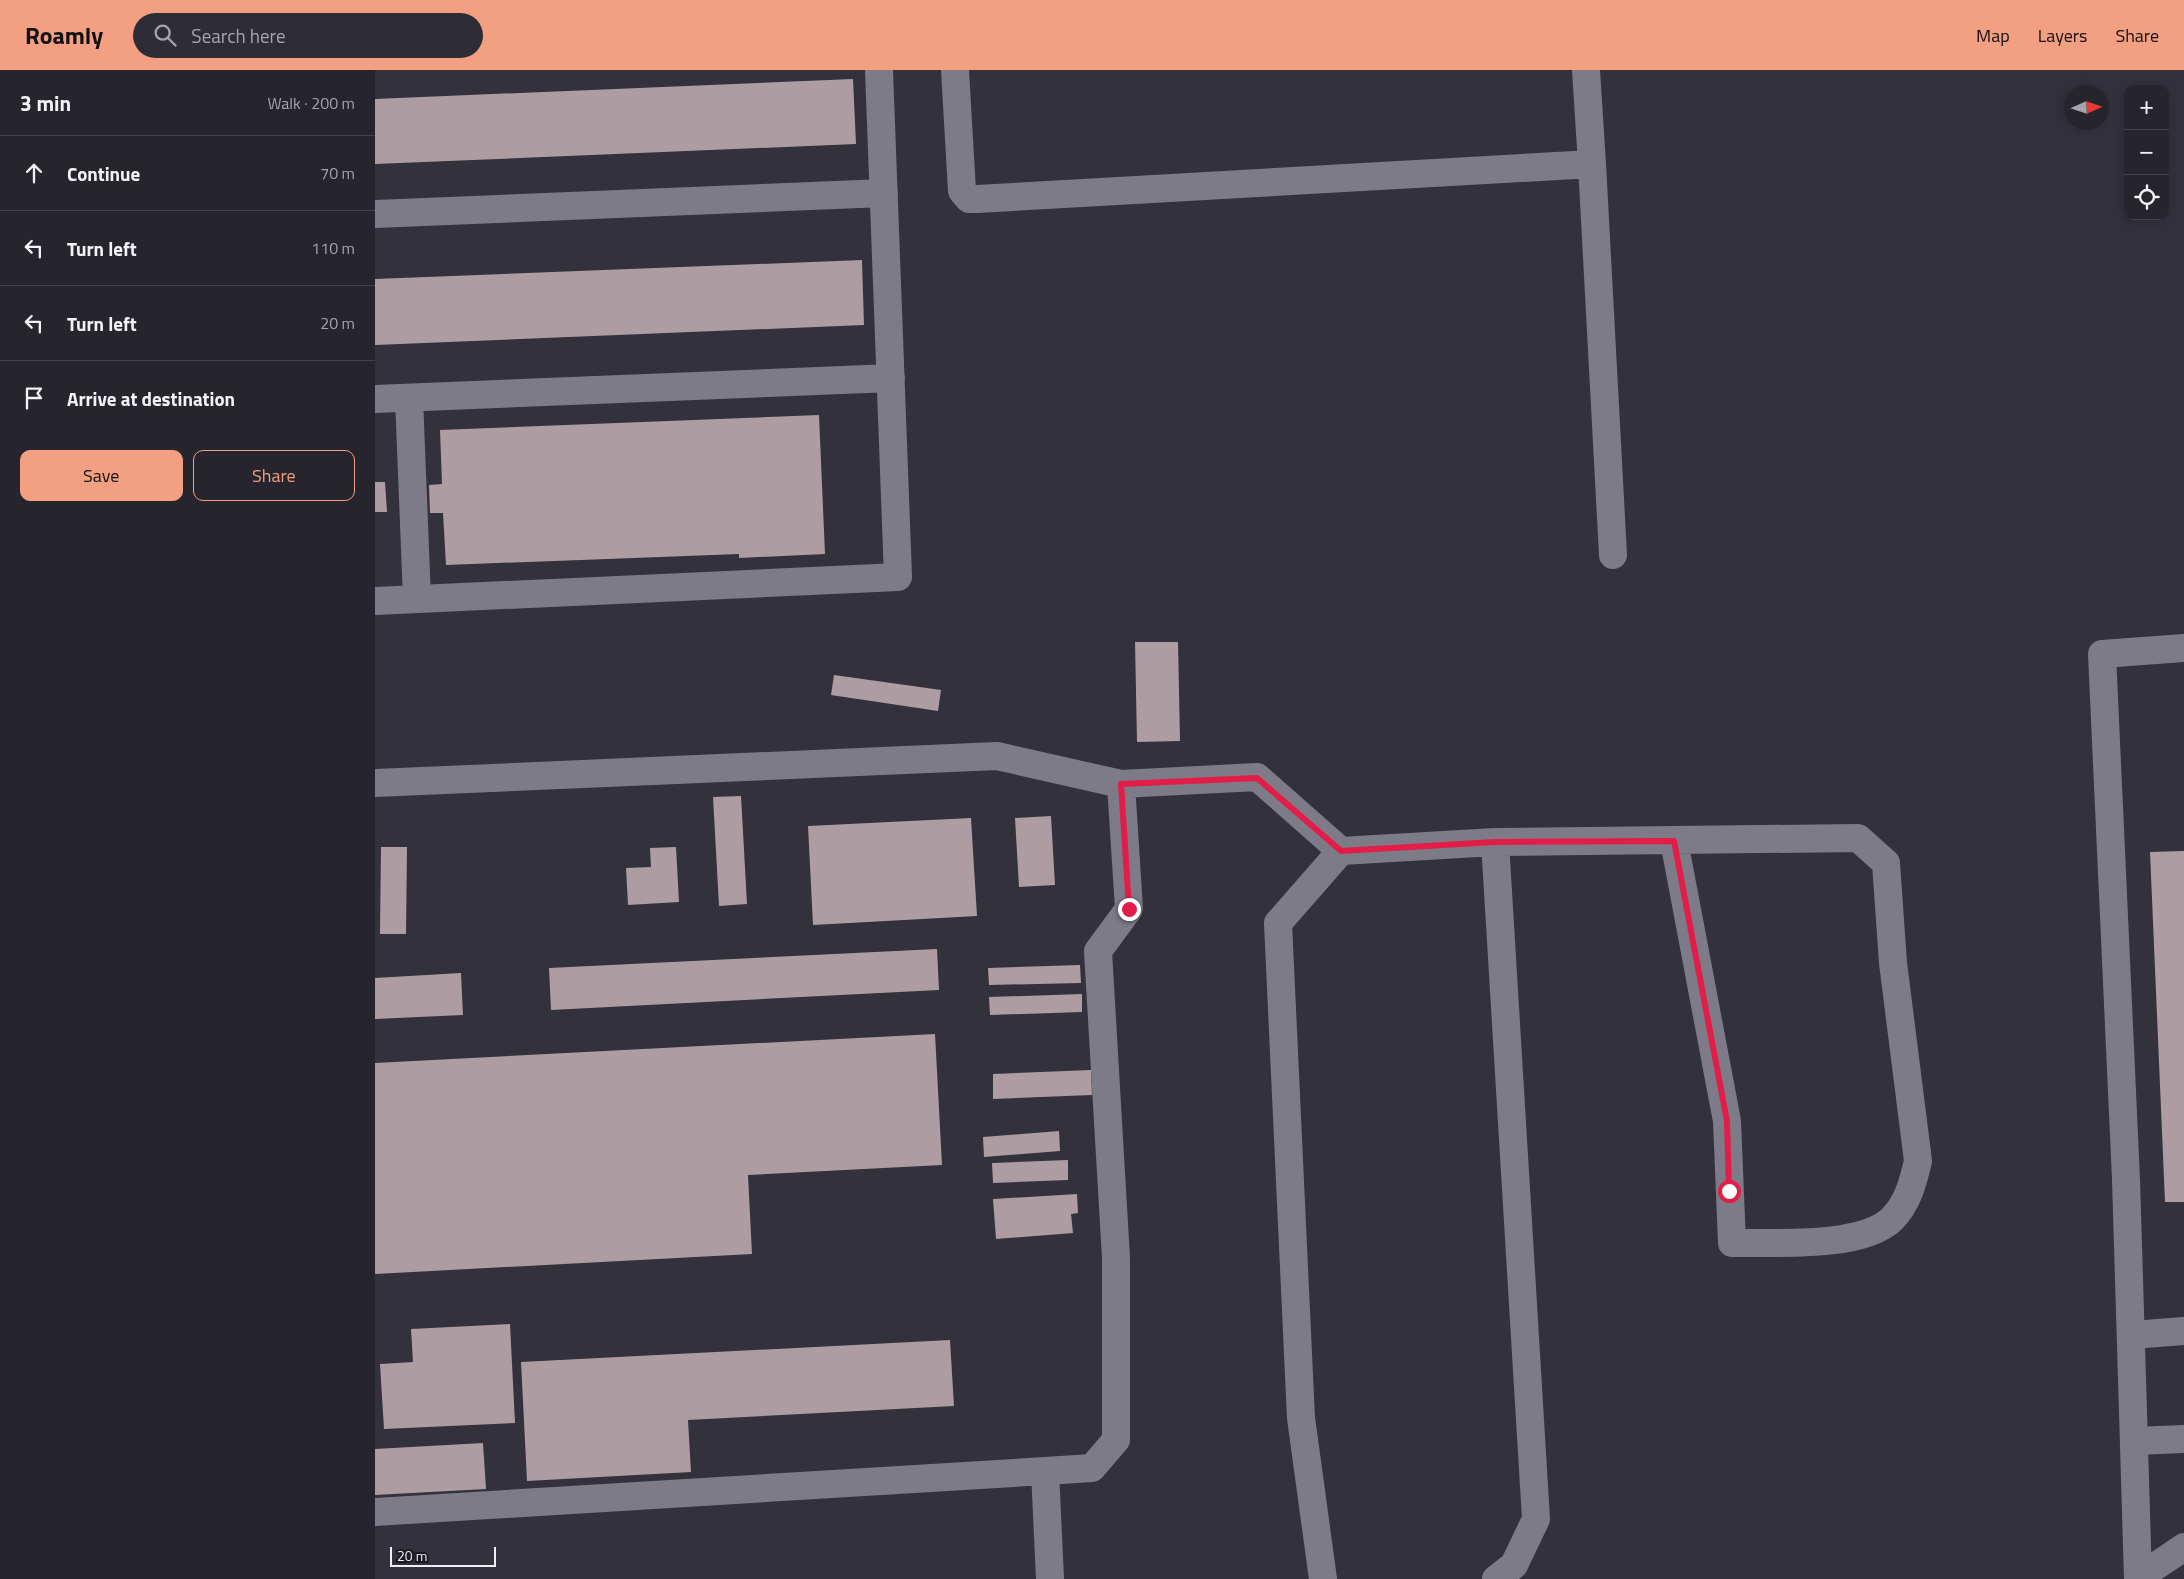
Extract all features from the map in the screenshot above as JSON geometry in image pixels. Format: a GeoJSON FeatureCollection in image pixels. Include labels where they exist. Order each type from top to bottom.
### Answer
{"type":"FeatureCollection","features":[{"type":"Feature","properties":{"kind":"lane"},"geometry":{"type":"LineString","coordinates":[[375,601],[898,577],[879,70]]}},
{"type":"Feature","properties":{"kind":"lane"},"geometry":{"type":"LineString","coordinates":[[955,70],[962,191],[969,199],[1592,164]]}},
{"type":"Feature","properties":{"kind":"lane"},"geometry":{"type":"LineString","coordinates":[[1586,70],[1613,555]]}},
{"type":"Feature","properties":{"kind":"lane"},"geometry":{"type":"LineString","coordinates":[[375,214],[883,193]]}},
{"type":"Feature","properties":{"kind":"lane"},"geometry":{"type":"LineString","coordinates":[[375,399],[891,378]]}},
{"type":"Feature","properties":{"kind":"lane"},"geometry":{"type":"LineString","coordinates":[[409,398],[417,599]]}},
{"type":"Feature","properties":{"kind":"lane"},"geometry":{"type":"LineString","coordinates":[[2138,1578],[2132,1335],[2118,1022],[2114,878],[2102,654],[2184,648]]}},
{"type":"Feature","properties":{"kind":"lane"},"geometry":{"type":"LineString","coordinates":[[375,783],[997,756],[1121,784],[1257,778],[1341,851],[1495,842],[1858,838],[1886,863],[1893,963],[1918,1160],[1910,1193],[1891,1219],[1866,1235],[1834,1241],[1732,1244],[1727,1121],[1674,841]]}},
{"type":"Feature","properties":{"kind":"lane"},"geometry":{"type":"LineString","coordinates":[[375,1512],[1091,1468],[1116,1440],[1116,1258],[1098,951],[1129,909],[1121,784]]}},
{"type":"Feature","properties":{"kind":"lane"},"geometry":{"type":"LineString","coordinates":[[1495,842],[1536,1519],[1514,1565],[1496,1579]]}},
{"type":"Feature","properties":{"kind":"lane"},"geometry":{"type":"LineString","coordinates":[[1323,1579],[1301,1418],[1278,923],[1341,851]]}},
{"type":"Feature","properties":{"kind":"lane"},"geometry":{"type":"LineString","coordinates":[[2132,1335],[2184,1331]]}},
{"type":"Feature","properties":{"kind":"lane"},"geometry":{"type":"LineString","coordinates":[[2134,1441],[2184,1439]]}},
{"type":"Feature","properties":{"kind":"lane"},"geometry":{"type":"LineString","coordinates":[[1045,1471],[1051,1579]]}},
{"type":"Feature","properties":{"kind":"lane"},"geometry":{"type":"LineString","coordinates":[[2138,1578],[2184,1547]]}},
{"type":"Feature","properties":{"kind":"building"},"geometry":{"type":"Polygon","coordinates":[[[853,79],[856,144],[375,164],[375,99],[853,79]]]}},
{"type":"Feature","properties":{"kind":"building"},"geometry":{"type":"Polygon","coordinates":[[[862,260],[864,325],[375,345],[375,279],[862,260]]]}},
{"type":"Feature","properties":{"kind":"building"},"geometry":{"type":"Polygon","coordinates":[[[819,415],[825,554],[739,558],[739,554],[446,565],[443,513],[430,513],[429,485],[442,484],[440,430],[819,415]]]}},
{"type":"Feature","properties":{"kind":"building"},"geometry":{"type":"Polygon","coordinates":[[[375,482],[385,482],[387,512],[375,512],[375,482]]]}},
{"type":"Feature","properties":{"kind":"building"},"geometry":{"type":"Polygon","coordinates":[[[1135,642],[1178,642],[1180,741],[1137,742],[1135,642]]]}},
{"type":"Feature","properties":{"kind":"building"},"geometry":{"type":"Polygon","coordinates":[[[834,675],[941,690],[938,711],[831,695],[834,675]]]}},
{"type":"Feature","properties":{"kind":"building"},"geometry":{"type":"Polygon","coordinates":[[[741,796],[747,904],[719,906],[713,797],[741,796]]]}},
{"type":"Feature","properties":{"kind":"building"},"geometry":{"type":"Polygon","coordinates":[[[1051,816],[1055,885],[1019,887],[1015,818],[1051,816]]]}},
{"type":"Feature","properties":{"kind":"building"},"geometry":{"type":"Polygon","coordinates":[[[971,818],[977,916],[813,925],[808,826],[971,818]]]}},
{"type":"Feature","properties":{"kind":"building"},"geometry":{"type":"Polygon","coordinates":[[[381,847],[407,847],[406,934],[380,934],[381,847]]]}},
{"type":"Feature","properties":{"kind":"building"},"geometry":{"type":"Polygon","coordinates":[[[676,847],[679,902],[628,905],[626,868],[651,867],[650,848],[676,847]]]}},
{"type":"Feature","properties":{"kind":"building"},"geometry":{"type":"Polygon","coordinates":[[[2184,851],[2184,1202],[2165,1202],[2150,852],[2184,851]]]}},
{"type":"Feature","properties":{"kind":"building"},"geometry":{"type":"Polygon","coordinates":[[[937,949],[939,990],[551,1010],[549,968],[937,949]]]}},
{"type":"Feature","properties":{"kind":"building"},"geometry":{"type":"Polygon","coordinates":[[[1080,965],[1081,983],[989,985],[988,968],[1080,965]]]}},
{"type":"Feature","properties":{"kind":"building"},"geometry":{"type":"Polygon","coordinates":[[[461,973],[463,1015],[375,1019],[375,978],[461,973]]]}},
{"type":"Feature","properties":{"kind":"building"},"geometry":{"type":"Polygon","coordinates":[[[1082,994],[1082,1012],[990,1015],[989,997],[1082,994]]]}},
{"type":"Feature","properties":{"kind":"building"},"geometry":{"type":"Polygon","coordinates":[[[935,1034],[942,1165],[748,1175],[752,1254],[375,1274],[375,1063],[935,1034]]]}},
{"type":"Feature","properties":{"kind":"building"},"geometry":{"type":"Polygon","coordinates":[[[1091,1070],[1092,1095],[993,1099],[993,1074],[1091,1070]]]}},
{"type":"Feature","properties":{"kind":"building"},"geometry":{"type":"Polygon","coordinates":[[[1059,1131],[1060,1151],[984,1157],[983,1137],[1059,1131]]]}},
{"type":"Feature","properties":{"kind":"building"},"geometry":{"type":"Polygon","coordinates":[[[1068,1160],[1068,1180],[993,1183],[992,1163],[1068,1160]]]}},
{"type":"Feature","properties":{"kind":"building"},"geometry":{"type":"Polygon","coordinates":[[[1077,1194],[1078,1213],[1071,1214],[1073,1233],[996,1239],[993,1199],[1077,1194]]]}},
{"type":"Feature","properties":{"kind":"building"},"geometry":{"type":"Polygon","coordinates":[[[510,1324],[515,1423],[384,1429],[380,1364],[413,1362],[411,1329],[510,1324]]]}},
{"type":"Feature","properties":{"kind":"building"},"geometry":{"type":"Polygon","coordinates":[[[950,1340],[954,1406],[688,1420],[691,1472],[527,1481],[521,1362],[950,1340]]]}},
{"type":"Feature","properties":{"kind":"building"},"geometry":{"type":"Polygon","coordinates":[[[483,1443],[486,1489],[375,1495],[375,1449],[483,1443]]]}},
{"type":"Feature","properties":{"kind":"route"},"geometry":{"type":"LineString","coordinates":[[1129,909],[1121,784],[1257,778],[1341,851],[1495,842],[1674,841],[1727,1121],[1729,1191]]}}]}
